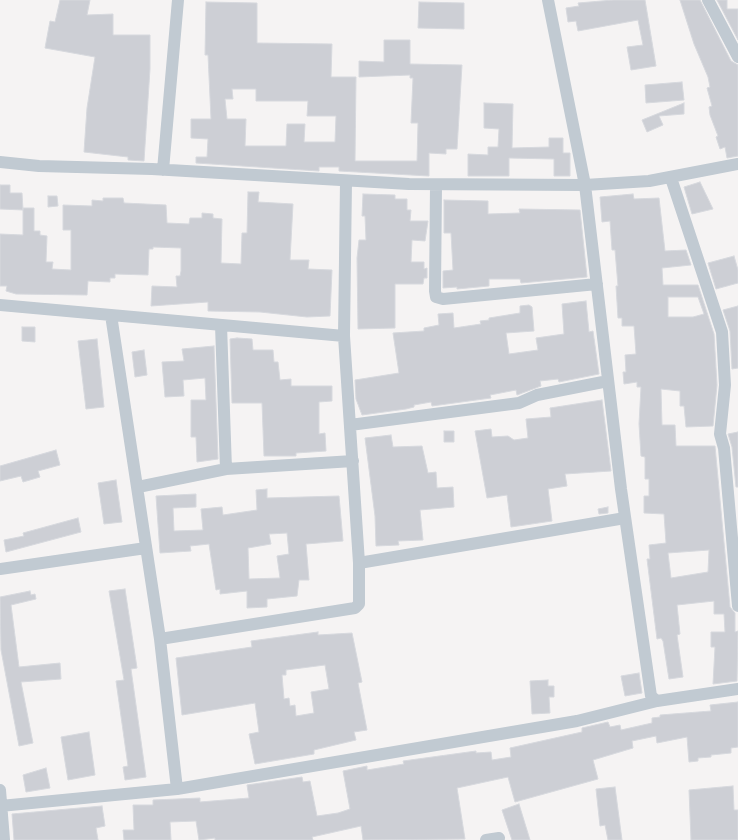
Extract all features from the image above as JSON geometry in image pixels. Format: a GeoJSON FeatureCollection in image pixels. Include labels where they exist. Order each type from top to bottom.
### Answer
{"type":"FeatureCollection","features":[{"type":"Feature","properties":{"kind":"street"},"geometry":{"type":"LineString","coordinates":[[163,170],[178,0]]}},
{"type":"Feature","properties":{"kind":"street"},"geometry":{"type":"LineString","coordinates":[[548,0],[585,185],[625,518],[652,696],[657,701]]}},
{"type":"Feature","properties":{"kind":"street"},"geometry":{"type":"LineString","coordinates":[[708,0],[738,56]]}},
{"type":"Feature","properties":{"kind":"street"},"geometry":{"type":"LineString","coordinates":[[0,162],[39,166],[163,170],[346,181],[585,185],[677,176],[734,165]]}},
{"type":"Feature","properties":{"kind":"street"},"geometry":{"type":"LineString","coordinates":[[677,176],[722,332],[725,385],[720,434],[724,448],[738,606]]}},
{"type":"Feature","properties":{"kind":"street"},"geometry":{"type":"LineString","coordinates":[[160,639],[355,608],[359,599],[360,563],[344,336],[346,181]]}},
{"type":"Feature","properties":{"kind":"street"},"geometry":{"type":"LineString","coordinates":[[436,184],[436,297],[443,300],[597,284]]}},
{"type":"Feature","properties":{"kind":"street"},"geometry":{"type":"LineString","coordinates":[[0,305],[344,336]]}},
{"type":"Feature","properties":{"kind":"street"},"geometry":{"type":"LineString","coordinates":[[111,315],[160,639],[177,789]]}},
{"type":"Feature","properties":{"kind":"street"},"geometry":{"type":"LineString","coordinates":[[221,325],[226,469]]}},
{"type":"Feature","properties":{"kind":"street"},"geometry":{"type":"LineString","coordinates":[[350,425],[519,403],[537,395],[608,381]]}},
{"type":"Feature","properties":{"kind":"street"},"geometry":{"type":"LineString","coordinates":[[138,487],[226,469],[353,461]]}},
{"type":"Feature","properties":{"kind":"street"},"geometry":{"type":"LineString","coordinates":[[360,563],[625,518]]}},
{"type":"Feature","properties":{"kind":"street"},"geometry":{"type":"LineString","coordinates":[[0,570],[146,548]]}},
{"type":"Feature","properties":{"kind":"street"},"geometry":{"type":"LineString","coordinates":[[1,806],[177,789],[577,721],[657,701],[738,689]]}},
{"type":"Feature","properties":{"kind":"street"},"geometry":{"type":"LineString","coordinates":[[0,790],[4,840]]}},
{"type":"Feature","properties":{"kind":"street"},"geometry":{"type":"LineString","coordinates":[[486,840],[499,838]]}},
{"type":"Feature","properties":{"kind":"building"},"geometry":{"type":"Polygon","coordinates":[[[60,0],[90,0],[87,15],[113,14],[113,35],[150,35],[150,69],[144,161],[128,160],[128,157],[84,152],[87,108],[95,57],[45,48],[50,21],[55,22],[60,0]]]}},
{"type":"Feature","properties":{"kind":"building"},"geometry":{"type":"Polygon","coordinates":[[[645,0],[656,66],[631,70],[627,47],[643,45],[638,20],[578,31],[576,21],[568,22],[566,8],[579,6],[578,3],[645,0]]]}},
{"type":"Feature","properties":{"kind":"building"},"geometry":{"type":"Polygon","coordinates":[[[680,0],[700,0],[731,61],[738,65],[738,156],[727,158],[725,147],[720,149],[716,137],[718,136],[710,115],[709,107],[712,106],[707,88],[710,87],[708,77],[694,44],[680,0]]]}},
{"type":"Feature","properties":{"kind":"building"},"geometry":{"type":"Polygon","coordinates":[[[717,0],[727,0],[727,9],[738,9],[738,40],[717,0]]]}},
{"type":"Feature","properties":{"kind":"building"},"geometry":{"type":"Polygon","coordinates":[[[206,2],[257,3],[257,43],[332,44],[331,77],[356,77],[355,161],[417,161],[418,123],[411,123],[413,78],[410,78],[410,75],[359,77],[359,61],[384,62],[384,40],[410,40],[410,64],[462,65],[457,149],[446,149],[446,154],[429,153],[429,176],[339,171],[339,167],[319,167],[319,171],[196,163],[196,157],[207,157],[208,139],[191,138],[191,119],[211,119],[208,55],[205,55],[206,2]],[[232,89],[233,99],[225,99],[227,119],[246,119],[245,146],[286,146],[287,124],[305,124],[304,142],[335,142],[336,116],[307,116],[308,101],[256,101],[256,89],[232,89]]]}},
{"type":"Feature","properties":{"kind":"building"},"geometry":{"type":"Polygon","coordinates":[[[419,2],[464,3],[464,29],[418,28],[419,2]]]}},
{"type":"Feature","properties":{"kind":"building"},"geometry":{"type":"Polygon","coordinates":[[[682,82],[684,100],[646,103],[645,85],[682,82]]]}},
{"type":"Feature","properties":{"kind":"building"},"geometry":{"type":"Polygon","coordinates":[[[484,103],[513,104],[512,148],[549,147],[549,138],[563,138],[563,153],[570,153],[570,176],[554,176],[554,159],[509,158],[509,176],[468,176],[468,154],[488,155],[488,147],[498,147],[499,129],[484,128],[484,103]]]}},
{"type":"Feature","properties":{"kind":"building"},"geometry":{"type":"Polygon","coordinates":[[[684,103],[684,114],[659,116],[663,125],[647,132],[642,120],[684,103]]]}},
{"type":"Feature","properties":{"kind":"building"},"geometry":{"type":"Polygon","coordinates":[[[700,182],[713,209],[692,214],[684,187],[700,182]]]}},
{"type":"Feature","properties":{"kind":"building"},"geometry":{"type":"Polygon","coordinates":[[[0,185],[10,185],[10,193],[22,193],[23,210],[0,209],[0,185]]]}},
{"type":"Feature","properties":{"kind":"building"},"geometry":{"type":"Polygon","coordinates":[[[248,192],[259,192],[258,202],[293,204],[290,260],[309,260],[308,269],[332,270],[330,316],[307,317],[260,312],[208,311],[208,302],[151,306],[152,286],[177,287],[176,276],[180,276],[181,271],[181,248],[153,247],[153,249],[149,249],[148,275],[115,274],[115,278],[110,278],[110,282],[88,281],[87,295],[16,294],[6,291],[7,286],[0,286],[0,234],[23,235],[23,208],[34,208],[34,231],[40,231],[40,235],[47,236],[46,262],[53,262],[52,269],[71,270],[71,230],[63,230],[63,205],[92,206],[92,200],[103,201],[103,198],[123,198],[124,203],[166,205],[167,223],[189,224],[190,218],[202,218],[202,213],[213,214],[213,218],[222,219],[221,263],[241,264],[242,233],[247,233],[248,192]]]}},
{"type":"Feature","properties":{"kind":"building"},"geometry":{"type":"Polygon","coordinates":[[[363,194],[395,195],[395,199],[407,199],[407,210],[411,210],[410,221],[428,221],[425,241],[412,240],[411,262],[424,262],[424,269],[427,268],[427,278],[424,278],[423,284],[395,284],[395,328],[358,329],[357,258],[359,240],[366,240],[365,216],[362,216],[363,194]]]}},
{"type":"Feature","properties":{"kind":"building"},"geometry":{"type":"Polygon","coordinates":[[[633,194],[634,199],[659,198],[665,251],[686,250],[691,265],[662,268],[663,285],[698,285],[714,334],[717,385],[713,426],[686,427],[684,406],[680,406],[680,391],[661,389],[662,425],[675,425],[676,446],[715,446],[730,607],[735,613],[735,632],[738,631],[737,681],[713,684],[715,647],[711,647],[711,632],[725,632],[724,614],[714,614],[714,601],[677,605],[680,634],[677,635],[683,677],[669,679],[663,641],[661,638],[657,639],[647,559],[650,559],[649,545],[666,543],[664,514],[644,513],[644,496],[649,496],[649,479],[645,479],[645,457],[641,456],[639,424],[641,387],[637,387],[637,382],[624,384],[623,372],[626,372],[625,355],[636,354],[634,326],[622,326],[622,318],[618,318],[615,250],[612,250],[610,221],[602,222],[600,197],[633,194]],[[668,297],[668,317],[693,317],[704,314],[698,297],[668,297]],[[709,550],[668,553],[671,578],[708,572],[709,550]]]}},
{"type":"Feature","properties":{"kind":"building"},"geometry":{"type":"Polygon","coordinates":[[[48,196],[57,196],[58,206],[48,207],[48,196]]]}},
{"type":"Feature","properties":{"kind":"building"},"geometry":{"type":"Polygon","coordinates":[[[444,200],[488,201],[488,214],[520,213],[519,209],[580,210],[587,277],[521,283],[520,279],[489,279],[489,286],[457,289],[457,287],[443,288],[443,271],[453,270],[451,233],[444,233],[444,200]]]}},
{"type":"Feature","properties":{"kind":"building"},"geometry":{"type":"Polygon","coordinates":[[[734,256],[738,270],[738,283],[716,289],[708,263],[734,256]]]}},
{"type":"Feature","properties":{"kind":"building"},"geometry":{"type":"Polygon","coordinates":[[[586,301],[589,332],[593,331],[599,374],[559,382],[558,379],[540,381],[541,386],[517,395],[516,390],[490,395],[491,398],[432,406],[431,402],[414,405],[414,407],[406,409],[362,415],[356,399],[355,380],[399,373],[393,333],[424,331],[424,328],[439,325],[438,314],[453,313],[454,328],[481,324],[480,321],[489,320],[489,318],[520,313],[520,306],[529,305],[532,307],[534,331],[506,333],[509,354],[538,350],[536,338],[564,334],[562,304],[586,301]]]}},
{"type":"Feature","properties":{"kind":"building"},"geometry":{"type":"Polygon","coordinates":[[[738,306],[738,368],[732,369],[730,331],[723,310],[738,306]]]}},
{"type":"Feature","properties":{"kind":"building"},"geometry":{"type":"Polygon","coordinates":[[[22,327],[35,327],[35,342],[22,341],[22,327]]]}},
{"type":"Feature","properties":{"kind":"building"},"geometry":{"type":"Polygon","coordinates":[[[97,339],[104,407],[86,409],[78,341],[97,339]]]}},
{"type":"Feature","properties":{"kind":"building"},"geometry":{"type":"Polygon","coordinates":[[[230,339],[252,339],[253,350],[273,350],[274,362],[278,362],[280,380],[291,379],[291,386],[332,386],[332,401],[319,402],[319,434],[325,433],[326,451],[296,453],[296,456],[264,456],[262,403],[232,403],[230,339]]]}},
{"type":"Feature","properties":{"kind":"building"},"geometry":{"type":"Polygon","coordinates":[[[214,346],[218,459],[197,462],[196,437],[191,437],[191,400],[206,400],[205,378],[183,380],[184,396],[165,397],[162,362],[184,361],[182,349],[214,346]]]}},
{"type":"Feature","properties":{"kind":"building"},"geometry":{"type":"Polygon","coordinates":[[[144,350],[147,375],[135,377],[132,352],[144,350]]]}},
{"type":"Feature","properties":{"kind":"building"},"geometry":{"type":"Polygon","coordinates":[[[602,400],[611,471],[565,474],[567,486],[548,489],[552,521],[511,527],[507,495],[487,498],[475,431],[491,429],[492,437],[508,436],[514,440],[528,438],[526,419],[551,417],[550,408],[602,400]]]}},
{"type":"Feature","properties":{"kind":"building"},"geometry":{"type":"Polygon","coordinates":[[[444,431],[454,431],[454,442],[444,442],[444,431]]]}},
{"type":"Feature","properties":{"kind":"building"},"geometry":{"type":"Polygon","coordinates":[[[738,432],[738,487],[736,487],[732,447],[728,434],[738,432]]]}},
{"type":"Feature","properties":{"kind":"building"},"geometry":{"type":"Polygon","coordinates":[[[391,435],[393,447],[422,446],[428,473],[436,472],[437,488],[453,487],[454,507],[420,510],[423,540],[398,541],[399,545],[376,546],[375,516],[365,438],[391,435]]]}},
{"type":"Feature","properties":{"kind":"building"},"geometry":{"type":"Polygon","coordinates":[[[56,450],[60,465],[38,471],[40,477],[23,482],[21,476],[0,481],[0,466],[56,450]]]}},
{"type":"Feature","properties":{"kind":"building"},"geometry":{"type":"Polygon","coordinates":[[[116,480],[122,522],[104,524],[98,483],[116,480]]]}},
{"type":"Feature","properties":{"kind":"building"},"geometry":{"type":"Polygon","coordinates":[[[267,489],[267,498],[339,496],[343,541],[306,544],[309,580],[299,580],[297,596],[267,599],[267,607],[247,608],[247,591],[220,594],[220,589],[216,590],[209,544],[190,546],[191,551],[160,553],[156,496],[196,494],[196,507],[173,508],[174,531],[203,530],[201,509],[222,507],[223,515],[257,510],[256,490],[267,489]],[[287,533],[269,534],[271,544],[248,548],[249,579],[280,578],[277,556],[289,554],[287,533]]]}},
{"type":"Feature","properties":{"kind":"building"},"geometry":{"type":"Polygon","coordinates":[[[608,507],[608,513],[599,514],[598,509],[608,507]]]}},
{"type":"Feature","properties":{"kind":"building"},"geometry":{"type":"Polygon","coordinates":[[[78,518],[81,532],[6,552],[4,540],[24,536],[23,533],[78,518]]]}},
{"type":"Feature","properties":{"kind":"building"},"geometry":{"type":"Polygon","coordinates":[[[125,589],[137,668],[131,669],[146,777],[125,780],[123,767],[128,766],[116,681],[124,680],[109,591],[125,589]]]}},
{"type":"Feature","properties":{"kind":"building"},"geometry":{"type":"Polygon","coordinates":[[[30,591],[31,595],[35,594],[36,599],[11,605],[19,667],[60,663],[61,679],[21,682],[33,743],[19,746],[1,650],[0,597],[30,591]]]}},
{"type":"Feature","properties":{"kind":"building"},"geometry":{"type":"Polygon","coordinates":[[[318,632],[318,635],[352,633],[362,682],[358,683],[367,730],[354,732],[356,740],[314,750],[314,754],[255,764],[249,734],[259,732],[255,703],[182,715],[176,658],[252,647],[251,641],[318,632]],[[325,665],[286,670],[286,675],[282,675],[284,699],[289,698],[290,706],[295,705],[296,716],[314,713],[311,692],[329,689],[325,665]]]}},
{"type":"Feature","properties":{"kind":"building"},"geometry":{"type":"Polygon","coordinates":[[[639,673],[642,693],[625,696],[621,676],[639,673]]]}},
{"type":"Feature","properties":{"kind":"building"},"geometry":{"type":"Polygon","coordinates":[[[548,680],[548,686],[554,686],[554,697],[549,697],[550,713],[532,714],[530,681],[548,680]]]}},
{"type":"Feature","properties":{"kind":"building"},"geometry":{"type":"Polygon","coordinates":[[[738,702],[738,747],[731,748],[731,753],[711,755],[711,757],[698,758],[698,761],[689,762],[687,737],[657,743],[656,736],[632,741],[633,748],[593,760],[598,779],[515,802],[508,777],[457,788],[465,839],[363,840],[361,826],[312,837],[313,840],[215,840],[215,838],[199,840],[196,821],[170,822],[171,840],[124,840],[123,830],[134,830],[133,805],[153,805],[153,800],[200,798],[200,802],[249,798],[247,785],[302,777],[303,782],[310,781],[317,816],[338,813],[350,809],[343,771],[367,766],[367,770],[404,764],[403,761],[476,751],[476,753],[491,752],[492,760],[511,757],[510,748],[582,732],[582,728],[608,722],[610,727],[620,725],[621,730],[652,723],[652,718],[660,717],[660,715],[711,711],[710,705],[738,702]]]}},
{"type":"Feature","properties":{"kind":"building"},"geometry":{"type":"Polygon","coordinates":[[[89,732],[95,775],[68,780],[61,737],[89,732]]]}},
{"type":"Feature","properties":{"kind":"building"},"geometry":{"type":"Polygon","coordinates":[[[46,768],[50,788],[26,792],[23,775],[46,768]]]}},
{"type":"Feature","properties":{"kind":"building"},"geometry":{"type":"Polygon","coordinates":[[[733,786],[734,810],[738,810],[738,840],[691,840],[689,790],[733,786]]]}},
{"type":"Feature","properties":{"kind":"building"},"geometry":{"type":"Polygon","coordinates":[[[615,787],[622,840],[608,840],[605,825],[600,826],[596,789],[615,787]]]}},
{"type":"Feature","properties":{"kind":"building"},"geometry":{"type":"Polygon","coordinates":[[[519,804],[530,840],[512,840],[502,810],[519,804]]]}},
{"type":"Feature","properties":{"kind":"building"},"geometry":{"type":"Polygon","coordinates":[[[102,806],[105,826],[96,828],[98,840],[14,840],[12,814],[102,806]]]}}]}
